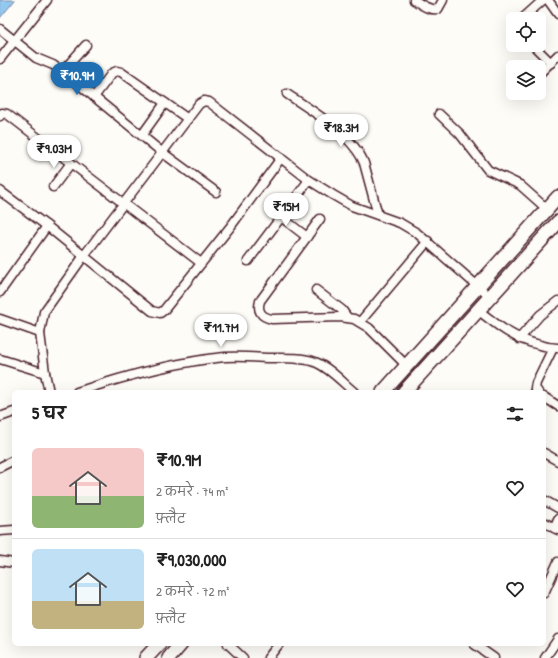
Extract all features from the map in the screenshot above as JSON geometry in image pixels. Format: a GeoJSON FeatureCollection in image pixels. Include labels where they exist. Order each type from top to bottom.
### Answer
{"type":"FeatureCollection","features":[{"type":"Feature","properties":{"kind":"main road"},"geometry":{"type":"LineString","coordinates":[[386,390],[558,197]]}},
{"type":"Feature","properties":{"kind":"main road"},"geometry":{"type":"LineString","coordinates":[[406,390],[558,222]]}},
{"type":"Feature","properties":{"kind":"main road"},"geometry":{"type":"LineString","coordinates":[[146,658],[157,646]]}},
{"type":"Feature","properties":{"kind":"main road"},"geometry":{"type":"LineString","coordinates":[[168,658],[179,646]]}},
{"type":"Feature","properties":{"kind":"street"},"geometry":{"type":"LineString","coordinates":[[0,59],[47,0]]}},
{"type":"Feature","properties":{"kind":"street"},"geometry":{"type":"LineString","coordinates":[[414,0],[434,10],[438,9],[444,0]]}},
{"type":"Feature","properties":{"kind":"street"},"geometry":{"type":"LineString","coordinates":[[530,12],[543,0]]}},
{"type":"Feature","properties":{"kind":"street"},"geometry":{"type":"LineString","coordinates":[[548,0],[558,14]]}},
{"type":"Feature","properties":{"kind":"street"},"geometry":{"type":"LineString","coordinates":[[0,29],[36,58],[53,65],[163,153],[216,192]]}},
{"type":"Feature","properties":{"kind":"street"},"geometry":{"type":"LineString","coordinates":[[62,72],[86,45]]}},
{"type":"Feature","properties":{"kind":"street"},"geometry":{"type":"LineString","coordinates":[[540,52],[551,63]]}},
{"type":"Feature","properties":{"kind":"street"},"geometry":{"type":"LineString","coordinates":[[546,68],[558,56]]}},
{"type":"Feature","properties":{"kind":"street"},"geometry":{"type":"LineString","coordinates":[[94,97],[115,70],[121,72],[188,119]]}},
{"type":"Feature","properties":{"kind":"street"},"geometry":{"type":"LineString","coordinates":[[287,94],[324,118],[361,156],[378,215]]}},
{"type":"Feature","properties":{"kind":"street"},"geometry":{"type":"LineString","coordinates":[[49,390],[40,333],[44,312],[188,119],[204,101],[209,102],[309,180],[352,206],[410,228],[428,241],[490,297]]}},
{"type":"Feature","properties":{"kind":"street"},"geometry":{"type":"LineString","coordinates":[[142,135],[165,103]]}},
{"type":"Feature","properties":{"kind":"street"},"geometry":{"type":"LineString","coordinates":[[0,116],[2,113],[7,114],[201,263]]}},
{"type":"Feature","properties":{"kind":"street"},"geometry":{"type":"LineString","coordinates":[[439,114],[460,134],[488,170],[520,185],[547,209]]}},
{"type":"Feature","properties":{"kind":"street"},"geometry":{"type":"LineString","coordinates":[[0,192],[47,226],[156,313],[160,313],[164,310],[231,226],[281,158]]}},
{"type":"Feature","properties":{"kind":"street"},"geometry":{"type":"LineString","coordinates":[[53,187],[71,163]]}},
{"type":"Feature","properties":{"kind":"street"},"geometry":{"type":"LineString","coordinates":[[248,261],[309,180]]}},
{"type":"Feature","properties":{"kind":"street"},"geometry":{"type":"LineString","coordinates":[[281,217],[307,237]]}},
{"type":"Feature","properties":{"kind":"street"},"geometry":{"type":"LineString","coordinates":[[320,219],[260,301],[259,311],[263,316],[272,319],[347,317],[360,322],[369,328],[407,366]]}},
{"type":"Feature","properties":{"kind":"street"},"geometry":{"type":"LineString","coordinates":[[0,292],[47,226]]}},
{"type":"Feature","properties":{"kind":"street"},"geometry":{"type":"LineString","coordinates":[[360,322],[428,241]]}},
{"type":"Feature","properties":{"kind":"street"},"geometry":{"type":"LineString","coordinates":[[316,290],[342,310],[347,317]]}},
{"type":"Feature","properties":{"kind":"street"},"geometry":{"type":"LineString","coordinates":[[519,339],[540,315],[558,301]]}},
{"type":"Feature","properties":{"kind":"street"},"geometry":{"type":"LineString","coordinates":[[478,310],[507,333],[519,339],[555,348],[536,383],[535,388],[536,390]]}},
{"type":"Feature","properties":{"kind":"street"},"geometry":{"type":"LineString","coordinates":[[0,320],[40,333]]}},
{"type":"Feature","properties":{"kind":"street"},"geometry":{"type":"LineString","coordinates":[[83,390],[174,364],[227,357],[302,359],[314,362],[322,366],[352,390]]}},
{"type":"Feature","properties":{"kind":"street"},"geometry":{"type":"LineString","coordinates":[[0,359],[45,373]]}},
{"type":"Feature","properties":{"kind":"street"},"geometry":{"type":"LineString","coordinates":[[546,397],[558,406]]}},
{"type":"Feature","properties":{"kind":"street"},"geometry":{"type":"LineString","coordinates":[[0,417],[12,413]]}},
{"type":"Feature","properties":{"kind":"street"},"geometry":{"type":"LineString","coordinates":[[546,455],[558,459]]}},
{"type":"Feature","properties":{"kind":"street"},"geometry":{"type":"LineString","coordinates":[[0,467],[12,461]]}},
{"type":"Feature","properties":{"kind":"street"},"geometry":{"type":"LineString","coordinates":[[546,501],[558,508]]}},
{"type":"Feature","properties":{"kind":"street"},"geometry":{"type":"LineString","coordinates":[[546,523],[556,529],[558,519]]}},
{"type":"Feature","properties":{"kind":"street"},"geometry":{"type":"LineString","coordinates":[[0,532],[12,530]]}},
{"type":"Feature","properties":{"kind":"street"},"geometry":{"type":"LineString","coordinates":[[0,561],[12,563]]}},
{"type":"Feature","properties":{"kind":"street"},"geometry":{"type":"LineString","coordinates":[[546,589],[558,562]]}},
{"type":"Feature","properties":{"kind":"street"},"geometry":{"type":"LineString","coordinates":[[545,658],[558,639]]}},
{"type":"Feature","properties":{"kind":"street"},"geometry":{"type":"LineString","coordinates":[[230,646],[243,658]]}},
{"type":"Feature","properties":{"kind":"street"},"geometry":{"type":"LineString","coordinates":[[268,658],[277,646]]}},
{"type":"Feature","properties":{"kind":"street"},"geometry":{"type":"LineString","coordinates":[[477,646],[494,658]]}},
{"type":"Feature","properties":{"kind":"water"},"geometry":{"type":"Polygon","coordinates":[[[0,0],[15,0],[0,18],[0,0]]]}}]}
